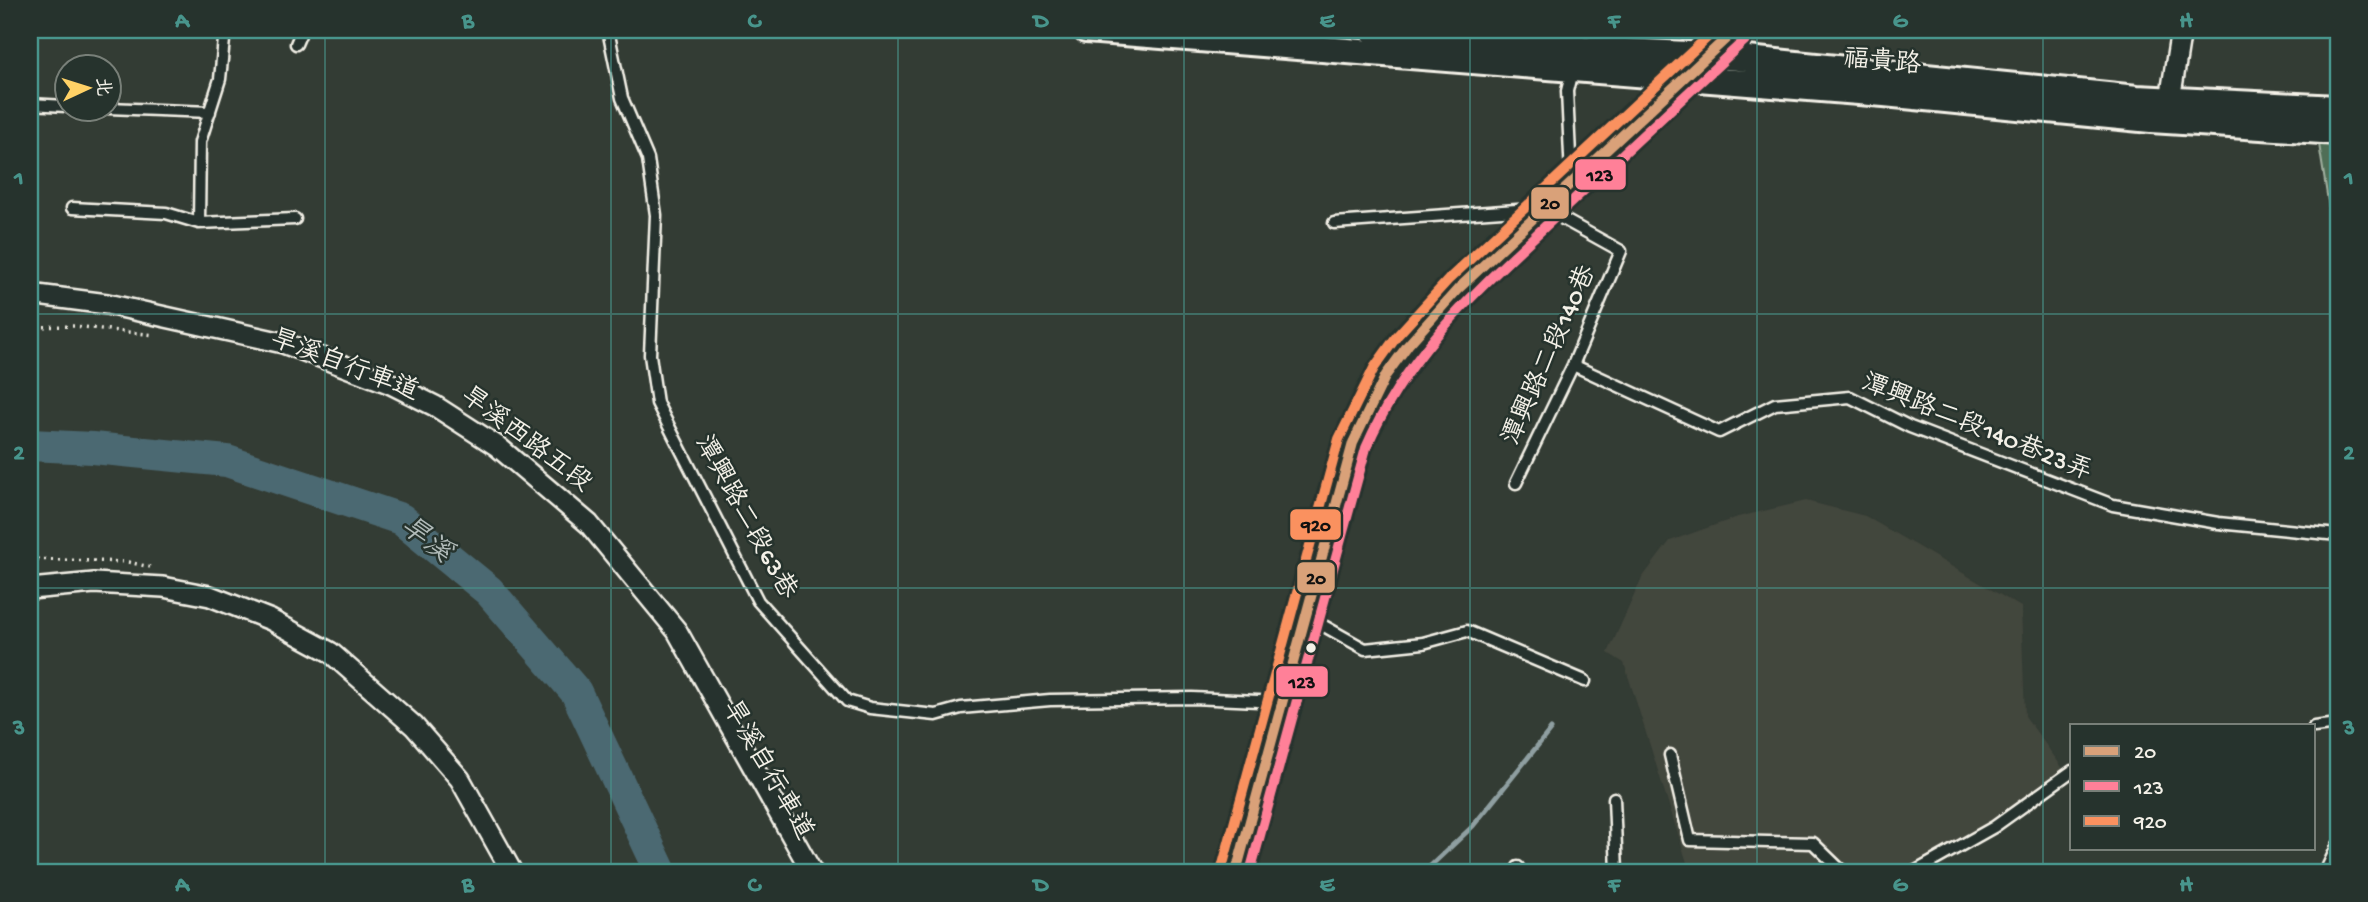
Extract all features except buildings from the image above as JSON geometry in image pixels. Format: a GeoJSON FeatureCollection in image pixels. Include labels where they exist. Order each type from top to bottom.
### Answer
{"type":"FeatureCollection","features":[{"type":"Feature","properties":{"kind":"street","name":"福貴路"},"geometry":{"type":"LineString","coordinates":[[1086,30],[1578,59],[1708,55],[2170,100],[2338,108]]}},
{"type":"Feature","properties":{"kind":"street","name":"福貴路"},"geometry":{"type":"LineString","coordinates":[[1372,30],[1578,59],[1684,80],[1884,94],[2151,120],[2338,132]]}},
{"type":"Feature","properties":{"kind":"street"},"geometry":{"type":"LineString","coordinates":[[1236,872],[1353,443],[1371,401],[1399,358],[1436,311],[1735,30]]}},
{"type":"Feature","properties":{"kind":"street"},"geometry":{"type":"LineString","coordinates":[[2170,100],[2181,30]]}},
{"type":"Feature","properties":{"kind":"street","name":"旱溪西路五段"},"geometry":{"type":"LineString","coordinates":[[30,294],[107,304],[283,343],[389,383],[435,406],[497,446],[589,524],[677,631],[812,872]]}},
{"type":"Feature","properties":{"kind":"street"},"geometry":{"type":"LineString","coordinates":[[30,589],[94,583],[163,587],[209,596],[271,620],[330,652],[414,726],[460,779],[512,872]]}},
{"type":"Feature","properties":{"kind":"lane"},"geometry":{"type":"LineString","coordinates":[[199,223],[201,142],[220,79],[225,30]]}},
{"type":"Feature","properties":{"kind":"lane"},"geometry":{"type":"LineString","coordinates":[[296,44],[302,30]]}},
{"type":"Feature","properties":{"kind":"lane","name":"潭興路二段63巷"},"geometry":{"type":"LineString","coordinates":[[608,30],[622,98],[648,159],[656,215],[650,355],[657,403],[758,601],[847,701],[870,708],[936,715],[961,708],[1050,700],[1192,698],[1282,702]]}},
{"type":"Feature","properties":{"kind":"lane"},"geometry":{"type":"LineString","coordinates":[[1569,184],[1573,172],[1567,91],[1578,59],[1606,30]]}},
{"type":"Feature","properties":{"kind":"lane"},"geometry":{"type":"LineString","coordinates":[[30,104],[52,105]]}},
{"type":"Feature","properties":{"kind":"lane"},"geometry":{"type":"LineString","coordinates":[[122,108],[210,112]]}},
{"type":"Feature","properties":{"kind":"lane"},"geometry":{"type":"LineString","coordinates":[[72,208],[166,213],[199,223],[295,219]]}},
{"type":"Feature","properties":{"kind":"lane"},"geometry":{"type":"LineString","coordinates":[[1334,223],[1543,208]]}},
{"type":"Feature","properties":{"kind":"lane","name":"潭興路二段140巷"},"geometry":{"type":"LineString","coordinates":[[1517,483],[1573,365],[1621,251],[1543,208]]}},
{"type":"Feature","properties":{"kind":"lane","name":"潭興路二段140巷23弄"},"geometry":{"type":"LineString","coordinates":[[1573,365],[1719,432],[1775,404],[1850,397],[1910,427],[2113,505],[2218,523],[2338,535]]}},
{"type":"Feature","properties":{"kind":"lane"},"geometry":{"type":"LineString","coordinates":[[1307,616],[1365,649],[1423,643],[1467,631],[1586,681]]}},
{"type":"Feature","properties":{"kind":"lane"},"geometry":{"type":"LineString","coordinates":[[2316,727],[2330,725],[2338,730]]}},
{"type":"Feature","properties":{"kind":"lane"},"geometry":{"type":"LineString","coordinates":[[1670,755],[1690,840],[1813,843],[1843,872]]}},
{"type":"Feature","properties":{"kind":"lane"},"geometry":{"type":"LineString","coordinates":[[1914,872],[1994,827],[2070,772]]}},
{"type":"Feature","properties":{"kind":"lane"},"geometry":{"type":"LineString","coordinates":[[1614,798],[1617,872]]}},
{"type":"Feature","properties":{"kind":"lane"},"geometry":{"type":"LineString","coordinates":[[2328,866],[2338,845]]}},
{"type":"Feature","properties":{"kind":"path"},"geometry":{"type":"LineString","coordinates":[[30,327],[74,326],[157,335]]}},
{"type":"Feature","properties":{"kind":"shaded area"},"geometry":{"type":"Polygon","coordinates":[[[1806,501],[1865,516],[2021,607],[2025,716],[2069,777],[1927,872],[1750,872],[1750,867],[1689,869],[1624,663],[1608,653],[1642,578],[1670,541],[1738,517],[1806,501]]]}},
{"type":"Feature","properties":{"kind":"green space"},"geometry":{"type":"Polygon","coordinates":[[[2319,144],[2338,145],[2338,265],[2319,144]]]}},
{"type":"Feature","properties":{"kind":"waterway","name":"旱溪"},"geometry":{"type":"LineString","coordinates":[[30,445],[93,448],[227,461],[401,519],[489,591],[576,692],[661,872]]}},
{"type":"Feature","properties":{"kind":"waterway"},"geometry":{"type":"LineString","coordinates":[[1424,872],[1473,826],[1551,729]]}},
{"type":"Feature","properties":{"kind":"transit line","name":"920"},"geometry":{"type":"LineString","coordinates":[[1222,868],[1339,439],[1374,368],[1397,336],[1449,279],[1715,30]]}},
{"type":"Feature","properties":{"kind":"transit line","name":"20"},"geometry":{"type":"LineString","coordinates":[[1236,872],[1353,443],[1386,375],[1408,345],[1458,289],[1735,30]]}},
{"type":"Feature","properties":{"kind":"transit line","name":"123"},"geometry":{"type":"LineString","coordinates":[[1250,872],[1366,448],[1402,381],[1447,323],[1498,271],[1745,40]]}}]}
